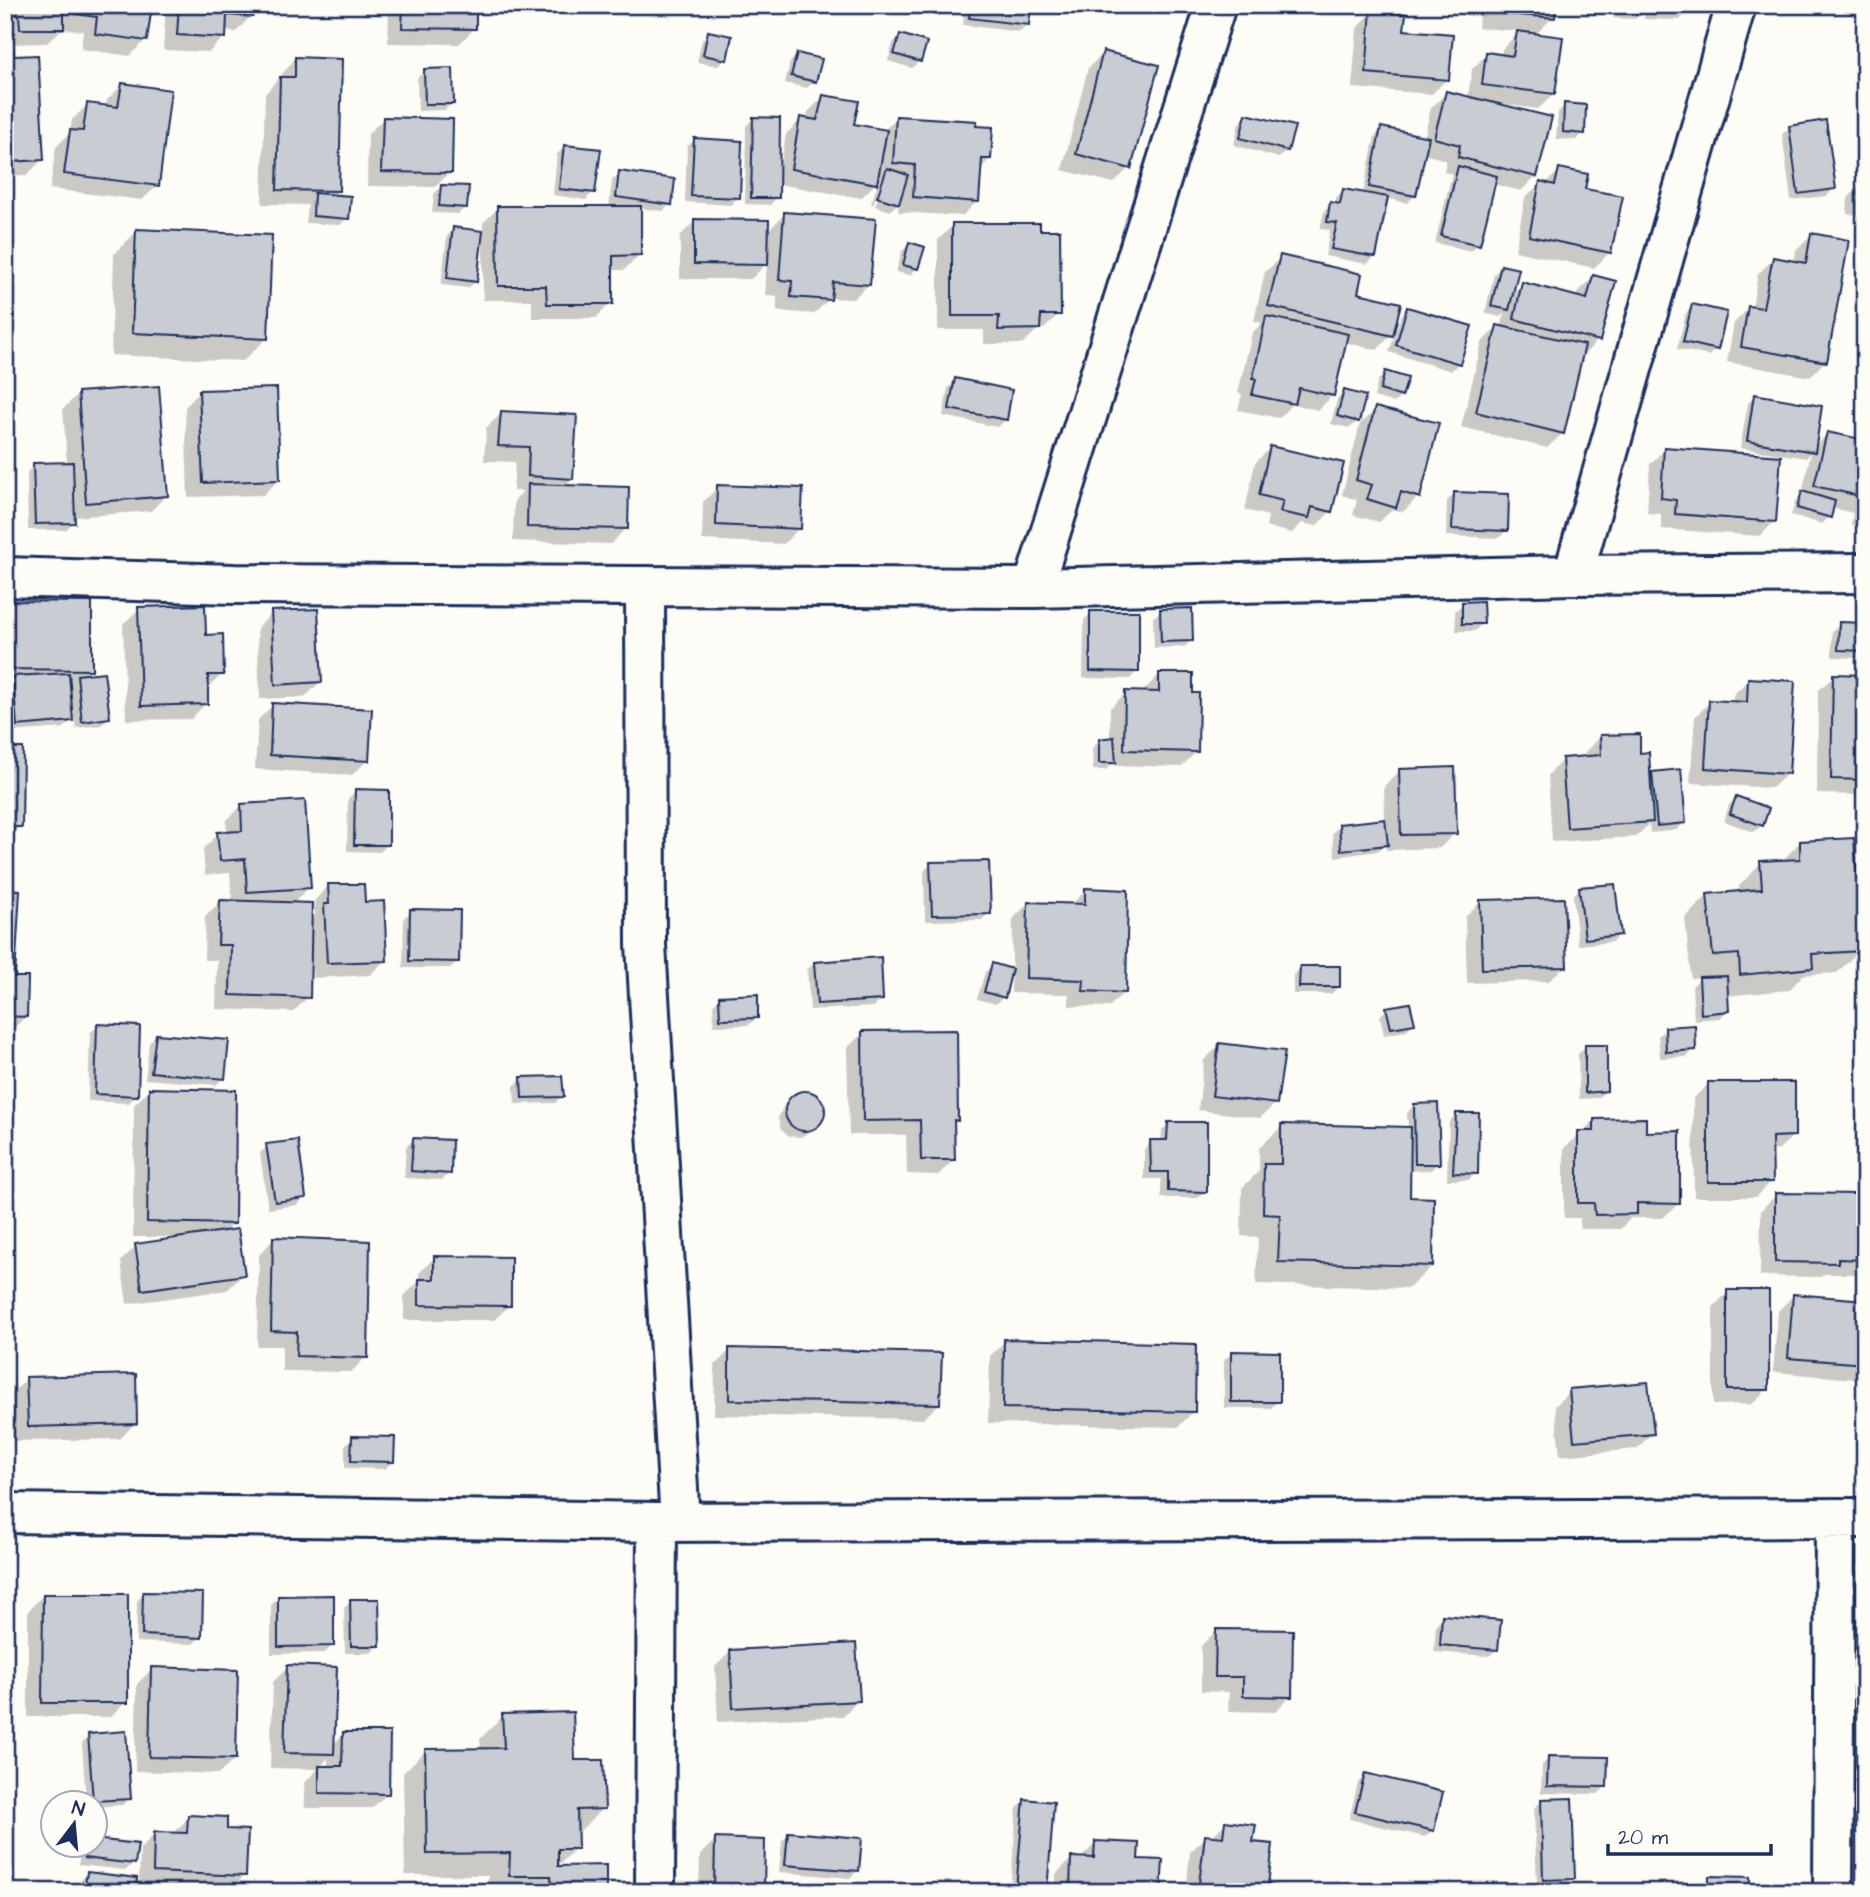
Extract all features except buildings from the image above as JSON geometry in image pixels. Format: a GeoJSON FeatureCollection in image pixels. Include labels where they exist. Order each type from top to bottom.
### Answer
{"type":"FeatureCollection","features":[{"type":"Feature","properties":{"kind":"street"},"geometry":{"type":"LineString","coordinates":[[1033,588],[1216,5]]}},
{"type":"Feature","properties":{"kind":"street"},"geometry":{"type":"LineString","coordinates":[[1573,575],[1736,5]]}},
{"type":"Feature","properties":{"kind":"street"},"geometry":{"type":"LineString","coordinates":[[5,577],[234,584],[1033,588],[1573,575],[1865,573]]}},
{"type":"Feature","properties":{"kind":"street"},"geometry":{"type":"LineString","coordinates":[[645,586],[646,945],[668,1522],[655,1892]]}},
{"type":"Feature","properties":{"kind":"street"},"geometry":{"type":"LineString","coordinates":[[5,1513],[668,1522],[1850,1518],[1833,1892]]}}]}
